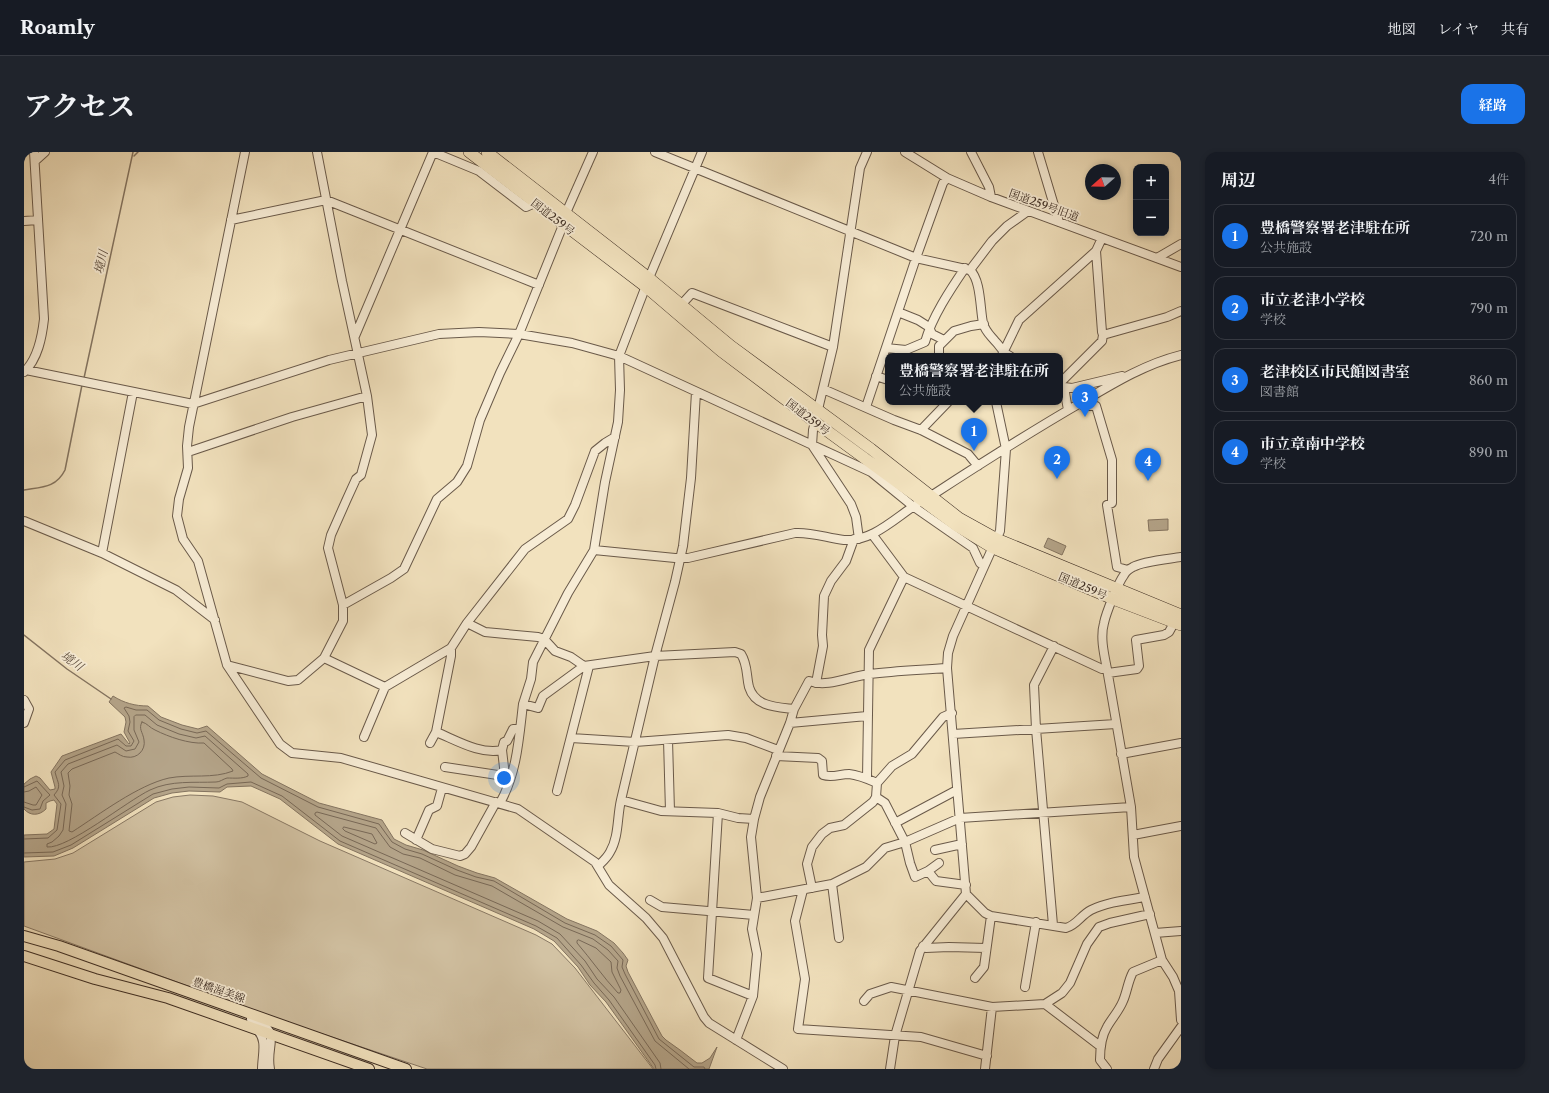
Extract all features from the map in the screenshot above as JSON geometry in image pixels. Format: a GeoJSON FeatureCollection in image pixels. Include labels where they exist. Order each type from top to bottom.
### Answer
{"type":"FeatureCollection","features":[{"type":"Feature","properties":{"kind":"highway","name":"国道259号"},"geometry":{"type":"LineString","coordinates":[[469,152],[563,225],[681,305],[731,346],[871,449],[959,518],[995,544]]}},
{"type":"Feature","properties":{"kind":"highway","name":"国道259号"},"geometry":{"type":"LineString","coordinates":[[487,152],[566,213],[647,283],[720,351],[957,526],[995,544],[1179,621]]}},
{"type":"Feature","properties":{"kind":"main road","name":"豊橋渥美線"},"geometry":{"type":"LineString","coordinates":[[24,936],[59,946],[406,1069]]}},
{"type":"Feature","properties":{"kind":"main road"},"geometry":{"type":"LineString","coordinates":[[24,956],[95,978],[168,998],[369,1069]]}},
{"type":"Feature","properties":{"kind":"street"},"geometry":{"type":"LineString","coordinates":[[34,152],[44,319],[35,356],[25,371],[193,404],[329,360],[439,334],[479,332],[519,334],[572,344],[619,356],[871,472],[973,548],[980,564],[984,566]]}},
{"type":"Feature","properties":{"kind":"street"},"geometry":{"type":"LineString","coordinates":[[35,161],[45,152]]}},
{"type":"Feature","properties":{"kind":"street"},"geometry":{"type":"LineString","coordinates":[[245,152],[193,404],[189,427],[188,468],[177,516],[183,539],[198,561],[227,665],[280,744],[292,753],[341,758],[518,809],[594,862],[609,885],[646,918],[663,938],[704,1017],[709,1023],[783,1069]]}},
{"type":"Feature","properties":{"kind":"street"},"geometry":{"type":"LineString","coordinates":[[227,665],[288,681],[298,680],[324,658],[343,621],[343,605],[328,548],[331,534],[356,479],[361,476],[372,435],[367,396],[342,281],[317,152]]}},
{"type":"Feature","properties":{"kind":"street"},"geometry":{"type":"LineString","coordinates":[[355,336],[433,152],[479,171],[526,208],[535,203]]}},
{"type":"Feature","properties":{"kind":"street"},"geometry":{"type":"LineString","coordinates":[[566,213],[593,152]]}},
{"type":"Feature","properties":{"kind":"street"},"geometry":{"type":"LineString","coordinates":[[654,152],[916,258],[967,269],[973,272],[987,333],[1003,353]]}},
{"type":"Feature","properties":{"kind":"street"},"geometry":{"type":"LineString","coordinates":[[508,776],[516,758],[524,704],[531,679],[533,662],[568,593],[594,550],[618,422],[620,390],[619,356],[647,283],[702,152]]}},
{"type":"Feature","properties":{"kind":"street"},"geometry":{"type":"LineString","coordinates":[[816,684],[822,656],[824,596],[831,581],[846,561],[857,539],[856,517],[851,504],[812,445],[817,410],[833,347],[860,168],[868,152]]}},
{"type":"Feature","properties":{"kind":"street","name":"国道259号旧道"},"geometry":{"type":"LineString","coordinates":[[905,152],[947,178],[991,197],[1181,267]]}},
{"type":"Feature","properties":{"kind":"street"},"geometry":{"type":"LineString","coordinates":[[971,152],[990,187],[991,197]]}},
{"type":"Feature","properties":{"kind":"street"},"geometry":{"type":"LineString","coordinates":[[1038,152],[1059,222]]}},
{"type":"Feature","properties":{"kind":"street"},"geometry":{"type":"LineString","coordinates":[[866,407],[916,258],[943,183],[947,178]]}},
{"type":"Feature","properties":{"kind":"street"},"geometry":{"type":"LineString","coordinates":[[231,220],[326,200],[539,285]]}},
{"type":"Feature","properties":{"kind":"street"},"geometry":{"type":"LineString","coordinates":[[886,348],[906,350],[925,342],[929,327],[950,289],[1007,226],[1028,211]]}},
{"type":"Feature","properties":{"kind":"street"},"geometry":{"type":"LineString","coordinates":[[24,221],[38,220]]}},
{"type":"Feature","properties":{"kind":"street"},"geometry":{"type":"LineString","coordinates":[[343,605],[404,569],[437,499],[457,482],[467,466],[480,420],[519,334],[563,225]]}},
{"type":"Feature","properties":{"kind":"street"},"geometry":{"type":"LineString","coordinates":[[1006,353],[1019,320],[1096,251],[1102,238]]}},
{"type":"Feature","properties":{"kind":"street"},"geometry":{"type":"LineString","coordinates":[[1157,258],[1181,244]]}},
{"type":"Feature","properties":{"kind":"street"},"geometry":{"type":"LineString","coordinates":[[1063,382],[1102,341],[1104,335],[1102,332],[1096,251]]}},
{"type":"Feature","properties":{"kind":"street"},"geometry":{"type":"LineString","coordinates":[[681,305],[692,292],[833,347]]}},
{"type":"Feature","properties":{"kind":"street"},"geometry":{"type":"LineString","coordinates":[[1104,335],[1167,317],[1181,311]]}},
{"type":"Feature","properties":{"kind":"street"},"geometry":{"type":"LineString","coordinates":[[898,312],[918,320],[929,327],[932,334],[944,340]]}},
{"type":"Feature","properties":{"kind":"street"},"geometry":{"type":"LineString","coordinates":[[939,353],[939,346],[954,331],[984,324]]}},
{"type":"Feature","properties":{"kind":"street"},"geometry":{"type":"LineString","coordinates":[[934,494],[1081,402],[1131,373],[1164,359],[1181,355]]}},
{"type":"Feature","properties":{"kind":"street"},"geometry":{"type":"LineString","coordinates":[[1063,385],[1072,388],[1131,373]]}},
{"type":"Feature","properties":{"kind":"street"},"geometry":{"type":"LineString","coordinates":[[876,376],[885,379]]}},
{"type":"Feature","properties":{"kind":"street"},"geometry":{"type":"LineString","coordinates":[[823,389],[921,430],[968,454],[978,466]]}},
{"type":"Feature","properties":{"kind":"street"},"geometry":{"type":"LineString","coordinates":[[1063,391],[1068,410]]}},
{"type":"Feature","properties":{"kind":"street"},"geometry":{"type":"LineString","coordinates":[[102,553],[133,392]]}},
{"type":"Feature","properties":{"kind":"street"},"geometry":{"type":"LineString","coordinates":[[598,866],[610,853],[617,835],[618,811],[655,656],[681,558],[691,478],[696,392]]}},
{"type":"Feature","properties":{"kind":"street"},"geometry":{"type":"LineString","coordinates":[[188,452],[292,417],[367,396]]}},
{"type":"Feature","properties":{"kind":"street"},"geometry":{"type":"LineString","coordinates":[[1081,402],[1084,406],[1096,406],[1112,460],[1112,503],[1107,505],[1117,567],[1128,570]]}},
{"type":"Feature","properties":{"kind":"street"},"geometry":{"type":"LineString","coordinates":[[921,430],[945,405]]}},
{"type":"Feature","properties":{"kind":"street"},"geometry":{"type":"LineString","coordinates":[[890,1069],[895,1036],[914,965],[923,946],[966,890],[947,668],[948,653],[953,636],[995,544],[1002,521],[1006,449],[997,405]]}},
{"type":"Feature","properties":{"kind":"street"},"geometry":{"type":"LineString","coordinates":[[364,737],[385,687],[451,648],[467,623],[525,549],[568,519],[575,505],[595,451],[605,442],[615,437]]}},
{"type":"Feature","properties":{"kind":"street"},"geometry":{"type":"LineString","coordinates":[[594,550],[681,558],[702,555],[795,533],[810,533],[844,540],[857,539],[872,534],[916,506]]}},
{"type":"Feature","properties":{"kind":"street"},"geometry":{"type":"LineString","coordinates":[[24,521],[102,553],[176,590],[215,620]]}},
{"type":"Feature","properties":{"kind":"street"},"geometry":{"type":"LineString","coordinates":[[872,534],[904,577],[1107,671],[1136,669],[1139,666],[1136,640],[1164,635],[1169,632],[1179,621]]}},
{"type":"Feature","properties":{"kind":"street"},"geometry":{"type":"LineString","coordinates":[[1181,557],[1135,566],[1128,570],[1123,576],[1104,623],[1103,646],[1131,807],[1134,857],[1162,960],[1177,976],[1181,1020]]}},
{"type":"Feature","properties":{"kind":"street"},"geometry":{"type":"LineString","coordinates":[[866,778],[869,650],[904,577]]}},
{"type":"Feature","properties":{"kind":"street"},"geometry":{"type":"LineString","coordinates":[[467,623],[485,632],[538,637],[544,639],[555,651],[571,657],[587,666]]}},
{"type":"Feature","properties":{"kind":"street"},"geometry":{"type":"LineString","coordinates":[[1053,925],[1036,729],[1034,685],[1054,646]]}},
{"type":"Feature","properties":{"kind":"street"},"geometry":{"type":"LineString","coordinates":[[430,743],[436,732],[451,656],[451,648]]}},
{"type":"Feature","properties":{"kind":"street"},"geometry":{"type":"LineString","coordinates":[[524,704],[538,708],[543,696],[587,666],[655,656],[735,652],[741,654],[746,661],[749,687],[760,702],[767,705],[794,709]]}},
{"type":"Feature","properties":{"kind":"street"},"geometry":{"type":"LineString","coordinates":[[324,658],[385,687]]}},
{"type":"Feature","properties":{"kind":"street"},"geometry":{"type":"LineString","coordinates":[[557,791],[571,738],[587,666]]}},
{"type":"Feature","properties":{"kind":"street"},"geometry":{"type":"LineString","coordinates":[[736,1040],[753,996],[757,954],[752,934],[757,898],[751,837],[754,819],[760,797],[790,723],[794,709],[809,681],[816,684],[869,674],[947,668]]}},
{"type":"Feature","properties":{"kind":"street"},"geometry":{"type":"LineString","coordinates":[[24,700],[29,709],[24,723]]}},
{"type":"Feature","properties":{"kind":"street"},"geometry":{"type":"LineString","coordinates":[[812,888],[807,864],[812,847],[822,834],[830,828],[844,824],[873,802],[876,796],[877,783],[892,766],[912,754],[943,717],[952,713]]}},
{"type":"Feature","properties":{"kind":"street"},"geometry":{"type":"LineString","coordinates":[[790,723],[867,716]]}},
{"type":"Feature","properties":{"kind":"street"},"geometry":{"type":"LineString","coordinates":[[953,734],[1116,724]]}},
{"type":"Feature","properties":{"kind":"street"},"geometry":{"type":"LineString","coordinates":[[405,833],[432,849],[460,856],[465,854],[507,790],[508,776],[502,750],[504,742],[507,741],[513,729],[520,729]]}},
{"type":"Feature","properties":{"kind":"street"},"geometry":{"type":"LineString","coordinates":[[436,732],[480,749],[494,752],[502,750]]}},
{"type":"Feature","properties":{"kind":"street"},"geometry":{"type":"LineString","coordinates":[[571,738],[635,742],[728,735],[746,738],[777,753],[818,758],[822,760],[824,775],[829,777],[849,774],[866,778],[877,783]]}},
{"type":"Feature","properties":{"kind":"street"},"geometry":{"type":"LineString","coordinates":[[668,740],[670,811]]}},
{"type":"Feature","properties":{"kind":"street"},"geometry":{"type":"LineString","coordinates":[[1121,754],[1181,743]]}},
{"type":"Feature","properties":{"kind":"street"},"geometry":{"type":"LineString","coordinates":[[445,767],[508,776]]}},
{"type":"Feature","properties":{"kind":"street"},"geometry":{"type":"LineString","coordinates":[[416,840],[429,810],[437,806],[442,788]]}},
{"type":"Feature","properties":{"kind":"street"},"geometry":{"type":"LineString","coordinates":[[895,824],[957,790]]}},
{"type":"Feature","properties":{"kind":"street"},"geometry":{"type":"LineString","coordinates":[[876,796],[885,804],[905,842],[910,863],[916,877],[939,863]]}},
{"type":"Feature","properties":{"kind":"street"},"geometry":{"type":"LineString","coordinates":[[621,800],[661,811],[718,813],[738,818],[754,819]]}},
{"type":"Feature","properties":{"kind":"street"},"geometry":{"type":"LineString","coordinates":[[757,898],[832,884],[866,868],[885,848],[905,842],[960,818],[1131,807]]}},
{"type":"Feature","properties":{"kind":"street"},"geometry":{"type":"LineString","coordinates":[[718,813],[708,978],[753,996]]}},
{"type":"Feature","properties":{"kind":"street"},"geometry":{"type":"LineString","coordinates":[[1133,835],[1181,826]]}},
{"type":"Feature","properties":{"kind":"street"},"geometry":{"type":"LineString","coordinates":[[935,850],[962,844]]}},
{"type":"Feature","properties":{"kind":"street"},"geometry":{"type":"LineString","coordinates":[[928,871],[936,881],[966,890],[986,913],[991,916],[1066,928],[1074,926],[1083,915],[1102,905],[1145,897]]}},
{"type":"Feature","properties":{"kind":"street"},"geometry":{"type":"LineString","coordinates":[[832,884],[839,938]]}},
{"type":"Feature","properties":{"kind":"street"},"geometry":{"type":"LineString","coordinates":[[802,890],[795,921],[805,979],[798,1029],[921,1037],[987,1056]]}},
{"type":"Feature","properties":{"kind":"street"},"geometry":{"type":"LineString","coordinates":[[650,900],[662,907],[754,915]]}},
{"type":"Feature","properties":{"kind":"street"},"geometry":{"type":"LineString","coordinates":[[864,1001],[870,994],[891,987],[992,1007],[1045,1004],[1062,993],[1070,983],[1087,944],[1099,928],[1110,923],[1150,914]]}},
{"type":"Feature","properties":{"kind":"street"},"geometry":{"type":"LineString","coordinates":[[975,978],[984,967],[991,916]]}},
{"type":"Feature","properties":{"kind":"street"},"geometry":{"type":"LineString","coordinates":[[1025,987],[1036,922]]}},
{"type":"Feature","properties":{"kind":"street"},"geometry":{"type":"LineString","coordinates":[[1155,933],[1181,931]]}},
{"type":"Feature","properties":{"kind":"street"},"geometry":{"type":"LineString","coordinates":[[59,946],[80,959],[261,1023],[266,1026],[271,1034],[269,1060],[270,1069]]}},
{"type":"Feature","properties":{"kind":"street"},"geometry":{"type":"LineString","coordinates":[[923,946],[926,948],[949,946],[986,948]]}},
{"type":"Feature","properties":{"kind":"street"},"geometry":{"type":"LineString","coordinates":[[1107,1069],[1100,1060],[1100,1046],[1106,1028],[1114,1019],[1124,1000],[1130,976],[1133,972],[1162,960]]}},
{"type":"Feature","properties":{"kind":"street"},"geometry":{"type":"LineString","coordinates":[[1045,1004],[1100,1046]]}},
{"type":"Feature","properties":{"kind":"street"},"geometry":{"type":"LineString","coordinates":[[985,1069],[992,1007]]}},
{"type":"Feature","properties":{"kind":"street"},"geometry":{"type":"LineString","coordinates":[[263,1059],[271,1034],[277,1028],[285,1026]]}},
{"type":"Feature","properties":{"kind":"street"},"geometry":{"type":"LineString","coordinates":[[1154,1069],[1158,1059],[1177,1038],[1181,1027]]}},
{"type":"Feature","properties":{"kind":"street"},"geometry":{"type":"LineString","coordinates":[[255,1028],[259,1032],[264,1043],[262,1069]]}},
{"type":"Feature","properties":{"kind":"street"},"geometry":{"type":"LineString","coordinates":[[270,1050],[280,1044],[298,1043]]}},
{"type":"Feature","properties":{"kind":"shaded area"},"geometry":{"type":"Polygon","coordinates":[[[190,795],[213,796],[242,802],[320,841],[536,935],[552,944],[575,968],[653,1069],[427,1069],[278,1019],[24,926],[24,862],[55,859],[73,853],[156,802],[173,797],[190,795]]]}},
{"type":"Feature","properties":{"kind":"water"},"geometry":{"type":"Polygon","coordinates":[[[1168,519],[1168,530],[1149,531],[1148,520],[1168,519]]]}},
{"type":"Feature","properties":{"kind":"water"},"geometry":{"type":"Polygon","coordinates":[[[1048,538],[1066,546],[1062,555],[1044,547],[1048,538]]]}},
{"type":"Feature","properties":{"kind":"water"},"geometry":{"type":"Polygon","coordinates":[[[113,696],[130,704],[148,706],[161,717],[182,725],[198,729],[207,726],[262,774],[319,803],[382,820],[394,839],[458,866],[495,878],[567,919],[597,931],[614,943],[628,960],[626,966],[628,972],[662,1036],[666,1040],[697,1063],[702,1063],[710,1058],[717,1047],[709,1069],[654,1069],[606,1002],[590,985],[578,967],[554,941],[534,929],[338,844],[280,799],[251,786],[227,787],[220,792],[189,791],[172,793],[154,798],[73,848],[54,856],[24,857],[24,835],[47,834],[54,829],[57,804],[54,800],[50,801],[46,803],[46,809],[40,813],[29,813],[24,809],[24,784],[36,776],[40,778],[50,790],[55,789],[51,772],[62,756],[121,734],[129,744],[130,743],[124,732],[126,722],[125,717],[109,702],[113,696]]]}},
{"type":"Feature","properties":{"kind":"waterway","name":"境川"},"geometry":{"type":"LineString","coordinates":[[84,378],[133,152]]}},
{"type":"Feature","properties":{"kind":"waterway","name":"境川"},"geometry":{"type":"LineString","coordinates":[[134,156],[138,152]]}},
{"type":"Feature","properties":{"kind":"waterway","name":"境川"},"geometry":{"type":"LineString","coordinates":[[24,490],[48,486],[57,480],[65,470],[82,385]]}},
{"type":"Feature","properties":{"kind":"waterway","name":"境川"},"geometry":{"type":"LineString","coordinates":[[24,635],[67,669],[111,699]]}},
{"type":"Feature","properties":{"kind":"place","name":"老津校区市民館図書室"},"geometry":{"type":"Point","coordinates":[1085,417]}},
{"type":"Feature","properties":{"kind":"place","name":"豊橋警察署老津駐在所"},"geometry":{"type":"Point","coordinates":[974,451]}},
{"type":"Feature","properties":{"kind":"place","name":"市立老津小学校"},"geometry":{"type":"Point","coordinates":[1057,479]}},
{"type":"Feature","properties":{"kind":"place","name":"市立章南中学校"},"geometry":{"type":"Point","coordinates":[1148,481]}}]}
